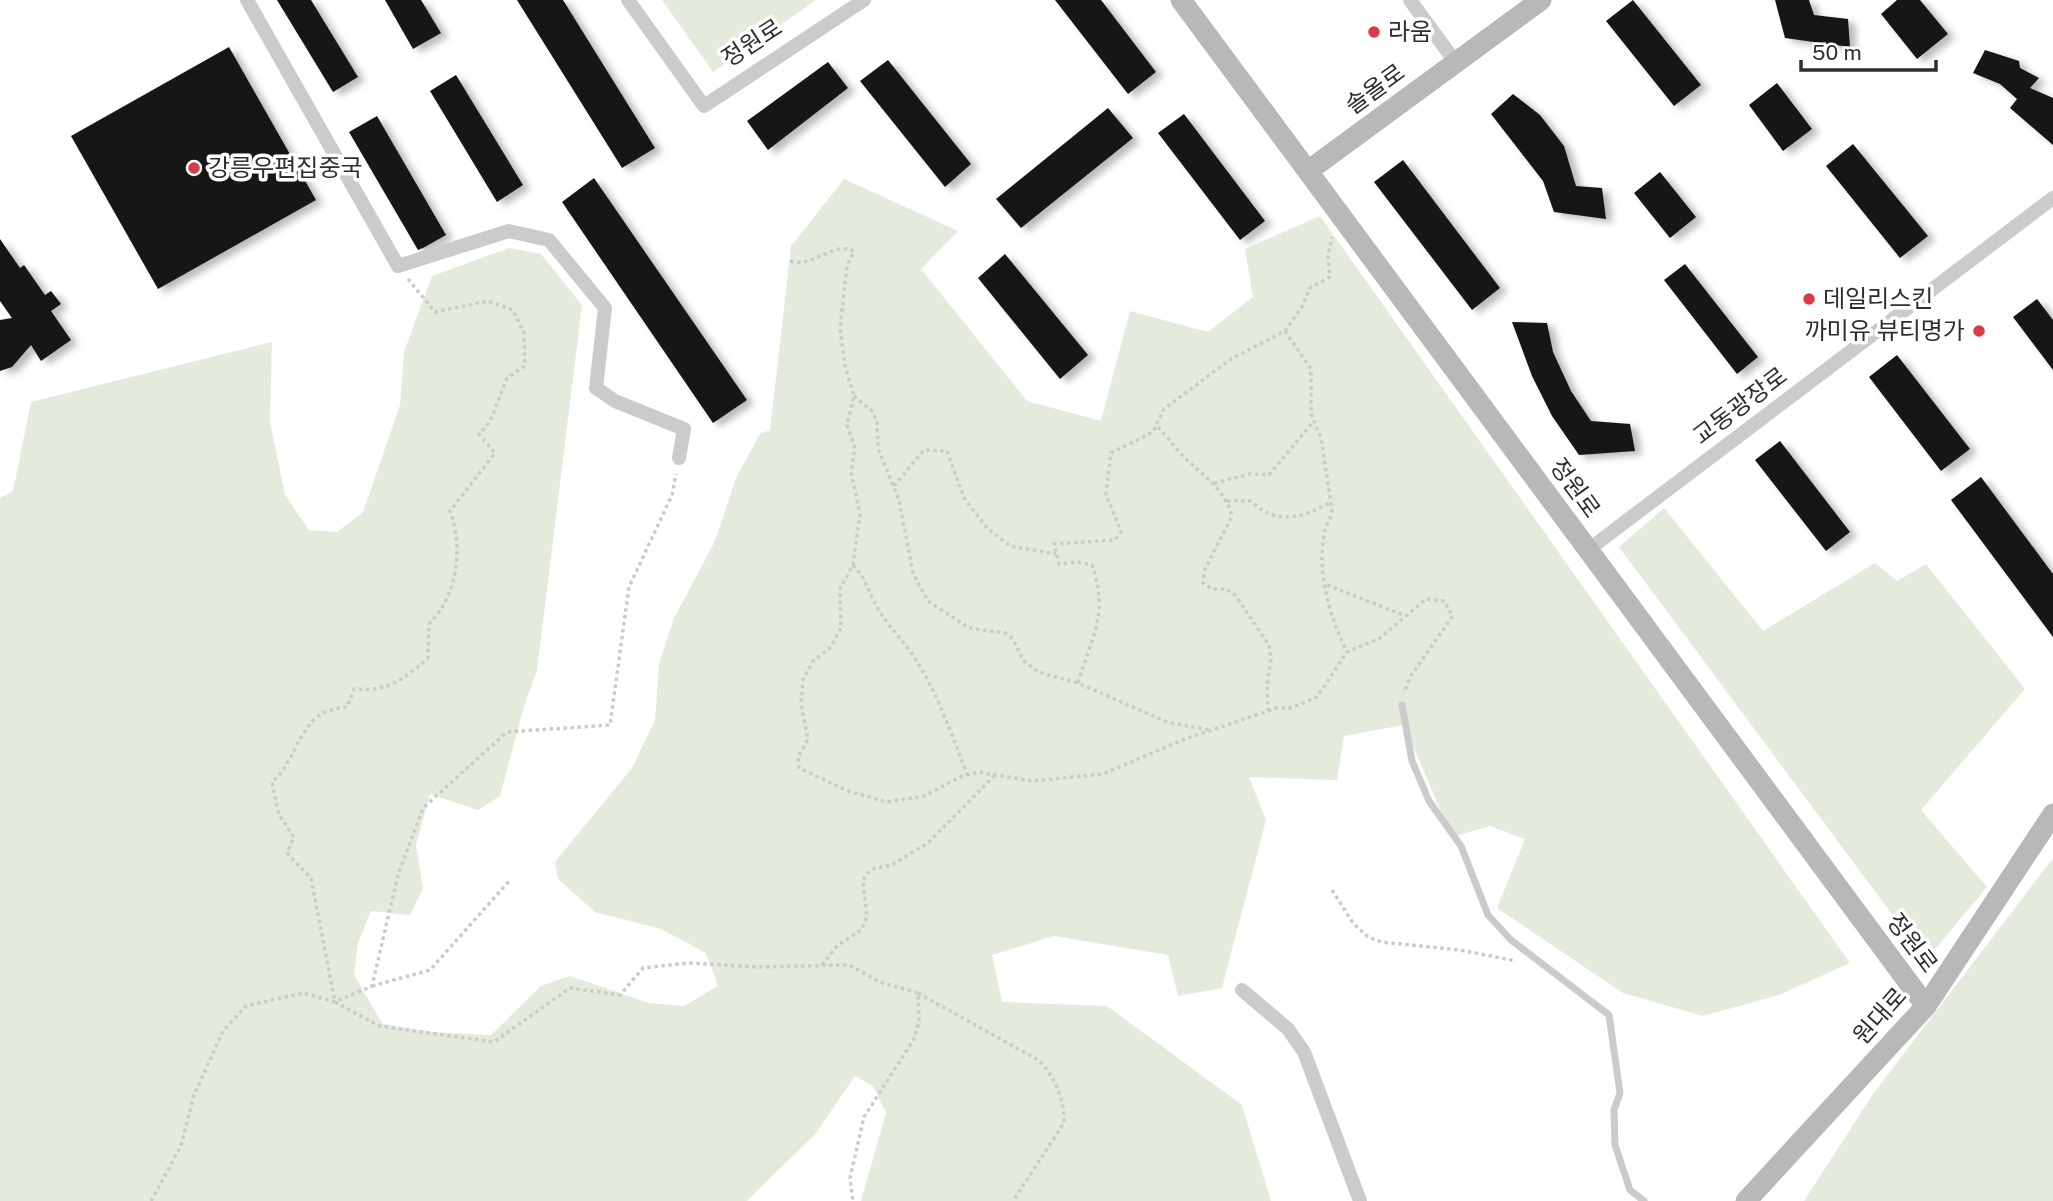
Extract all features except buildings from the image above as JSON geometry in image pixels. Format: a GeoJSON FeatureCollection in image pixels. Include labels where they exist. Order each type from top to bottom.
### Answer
{"type":"FeatureCollection","features":[{"type":"Feature","properties":{"kind":"street"},"geometry":{"type":"LineString","coordinates":[[247,0],[398,266],[509,231],[549,240],[604,309],[596,388],[615,401],[684,429],[679,458]]}},
{"type":"Feature","properties":{"kind":"street","name":"정원로"},"geometry":{"type":"LineString","coordinates":[[628,0],[704,106],[864,0]]}},
{"type":"Feature","properties":{"kind":"street","name":"정원로"},"geometry":{"type":"LineString","coordinates":[[1181,0],[1926,1006]]}},
{"type":"Feature","properties":{"kind":"street"},"geometry":{"type":"LineString","coordinates":[[1409,0],[1455,63]]}},
{"type":"Feature","properties":{"kind":"street","name":"솔올로"},"geometry":{"type":"LineString","coordinates":[[1308,170],[1541,0]]}},
{"type":"Feature","properties":{"kind":"street","name":"교동광장로"},"geometry":{"type":"LineString","coordinates":[[1588,550],[2053,198]]}},
{"type":"Feature","properties":{"kind":"street","name":"원대로"},"geometry":{"type":"LineString","coordinates":[[1746,1201],[1926,1006],[2053,814]]}},
{"type":"Feature","properties":{"kind":"street"},"geometry":{"type":"LineString","coordinates":[[1242,990],[1288,1029],[1304,1052],[1360,1201]]}},
{"type":"Feature","properties":{"kind":"lane"},"geometry":{"type":"LineString","coordinates":[[1402,705],[1412,761],[1429,801],[1461,846],[1488,915],[1511,940],[1608,1015],[1620,1093],[1614,1110],[1615,1145],[1630,1190],[1644,1201]]}},
{"type":"Feature","properties":{"kind":"path"},"geometry":{"type":"LineString","coordinates":[[1268,711],[1267,684],[1271,659],[1269,646],[1235,595],[1226,589],[1212,589],[1203,583],[1205,569],[1233,516],[1227,501],[1214,483],[1184,457],[1158,426],[1159,416],[1171,403],[1231,359],[1285,331],[1303,305],[1310,288],[1329,277],[1331,238],[1342,217]]}},
{"type":"Feature","properties":{"kind":"path"},"geometry":{"type":"LineString","coordinates":[[790,261],[807,262],[838,249],[854,251],[847,267],[840,317],[845,366],[854,396],[847,425],[855,448],[851,472],[860,514],[853,565],[841,589],[842,617],[836,640],[813,661],[803,679],[801,705],[808,739],[806,749],[798,757],[799,768],[848,791],[887,802],[924,796],[967,774],[996,774],[1032,780],[1102,774],[1182,740],[1268,711],[1291,708],[1317,697],[1347,652],[1380,638],[1414,607],[1434,598],[1444,601],[1453,615],[1410,677],[1402,705]]}},
{"type":"Feature","properties":{"kind":"path"},"geometry":{"type":"LineString","coordinates":[[335,1002],[311,878],[287,853],[294,837],[279,815],[272,782],[283,773],[303,736],[323,712],[347,707],[354,689],[371,690],[408,678],[428,658],[429,624],[442,611],[459,556],[458,533],[450,512],[495,453],[479,434],[491,422],[508,377],[525,366],[524,333],[513,310],[488,300],[435,312],[398,266]]}},
{"type":"Feature","properties":{"kind":"path"},"geometry":{"type":"LineString","coordinates":[[1285,331],[1311,369],[1313,422],[1321,438],[1331,502],[1331,520],[1324,533],[1323,561],[1335,628],[1347,652]]}},
{"type":"Feature","properties":{"kind":"path"},"geometry":{"type":"LineString","coordinates":[[854,396],[872,411],[878,448],[894,486],[913,573],[928,601],[969,628],[1005,633],[1013,639],[1023,660],[1038,672],[1078,683],[1167,722],[1212,731]]}},
{"type":"Feature","properties":{"kind":"path"},"geometry":{"type":"LineString","coordinates":[[1214,483],[1250,474],[1269,475],[1313,422]]}},
{"type":"Feature","properties":{"kind":"path"},"geometry":{"type":"LineString","coordinates":[[1078,683],[1098,624],[1099,587],[1092,565],[1078,562],[1059,564],[1054,544],[1115,540],[1121,532],[1105,484],[1111,453],[1135,444],[1158,426]]}},
{"type":"Feature","properties":{"kind":"path"},"geometry":{"type":"LineString","coordinates":[[894,486],[924,450],[947,451],[964,498],[987,528],[1010,546],[1056,554]]}},
{"type":"Feature","properties":{"kind":"path"},"geometry":{"type":"LineString","coordinates":[[372,986],[398,875],[423,808],[507,732],[610,725],[629,587],[672,495],[679,458]]}},
{"type":"Feature","properties":{"kind":"path"},"geometry":{"type":"LineString","coordinates":[[1227,501],[1251,501],[1261,511],[1282,519],[1292,519],[1331,502]]}},
{"type":"Feature","properties":{"kind":"path"},"geometry":{"type":"LineString","coordinates":[[853,565],[869,584],[879,611],[898,632],[933,687],[936,702],[967,774]]}},
{"type":"Feature","properties":{"kind":"path"},"geometry":{"type":"LineString","coordinates":[[1326,584],[1406,616]]}},
{"type":"Feature","properties":{"kind":"path"},"geometry":{"type":"LineString","coordinates":[[822,965],[837,946],[862,930],[866,917],[863,881],[866,874],[873,869],[892,865],[943,831],[996,774]]}},
{"type":"Feature","properties":{"kind":"path"},"geometry":{"type":"LineString","coordinates":[[335,1002],[372,986],[430,970],[509,880]]}},
{"type":"Feature","properties":{"kind":"path"},"geometry":{"type":"LineString","coordinates":[[1332,890],[1353,923],[1368,937],[1381,942],[1460,950],[1549,967]]}},
{"type":"Feature","properties":{"kind":"path"},"geometry":{"type":"LineString","coordinates":[[151,1201],[181,1146],[194,1095],[223,1031],[246,1006],[303,993],[335,1002],[379,1026],[494,1042],[570,988],[620,995],[643,968],[689,963],[758,967],[849,965],[880,982],[918,993],[1038,1060],[1047,1068],[1055,1083],[1064,1123],[1013,1201]]}},
{"type":"Feature","properties":{"kind":"path"},"geometry":{"type":"LineString","coordinates":[[853,1201],[850,1178],[864,1117],[914,1039],[919,1021],[918,993]]}},
{"type":"Feature","properties":{"kind":"shaded area"},"geometry":{"type":"Polygon","coordinates":[[[662,0],[816,0],[713,72],[662,0]]]}},
{"type":"Feature","properties":{"kind":"shaded area"},"geometry":{"type":"Polygon","coordinates":[[[844,179],[958,231],[921,269],[1027,401],[1101,421],[1130,311],[1208,332],[1253,297],[1245,249],[1320,216],[1850,963],[1779,995],[1703,1016],[1623,993],[1497,908],[1525,839],[1490,826],[1452,837],[1404,725],[1344,736],[1337,780],[1249,777],[1266,820],[1222,988],[1178,996],[1168,955],[1054,936],[992,955],[1002,1002],[1107,1006],[1242,1105],[1271,1201],[861,1201],[886,1113],[873,1086],[855,1076],[816,1133],[747,1201],[0,1201],[0,498],[13,491],[31,402],[272,342],[270,422],[285,495],[309,530],[337,532],[363,512],[400,405],[404,352],[432,276],[509,248],[541,254],[582,305],[537,671],[524,706],[500,796],[478,810],[430,794],[416,845],[423,889],[410,915],[371,911],[358,943],[354,975],[383,1024],[431,1032],[491,1035],[541,986],[570,976],[649,1003],[684,1006],[718,986],[706,953],[661,929],[595,912],[558,879],[555,862],[632,768],[655,720],[659,664],[674,618],[715,541],[736,478],[760,434],[770,430],[791,246],[844,179]]]}},
{"type":"Feature","properties":{"kind":"shaded area"},"geometry":{"type":"Polygon","coordinates":[[[1664,508],[1763,631],[1875,563],[1897,581],[1926,564],[2025,689],[1921,810],[1987,887],[1926,960],[1619,547],[1664,508]]]}},
{"type":"Feature","properties":{"kind":"shaded area"},"geometry":{"type":"Polygon","coordinates":[[[2053,858],[2053,1201],[1804,1201],[1873,1094],[2053,858]]]}},
{"type":"Feature","properties":{"kind":"place","name":"라움"},"geometry":{"type":"Point","coordinates":[1374,32]}},
{"type":"Feature","properties":{"kind":"place","name":"강릉우편집중국"},"geometry":{"type":"Point","coordinates":[194,168]}},
{"type":"Feature","properties":{"kind":"place","name":"데일리스킨"},"geometry":{"type":"Point","coordinates":[1809,299]}},
{"type":"Feature","properties":{"kind":"place","name":"까미유 뷰티명가"},"geometry":{"type":"Point","coordinates":[1979,331]}}]}
